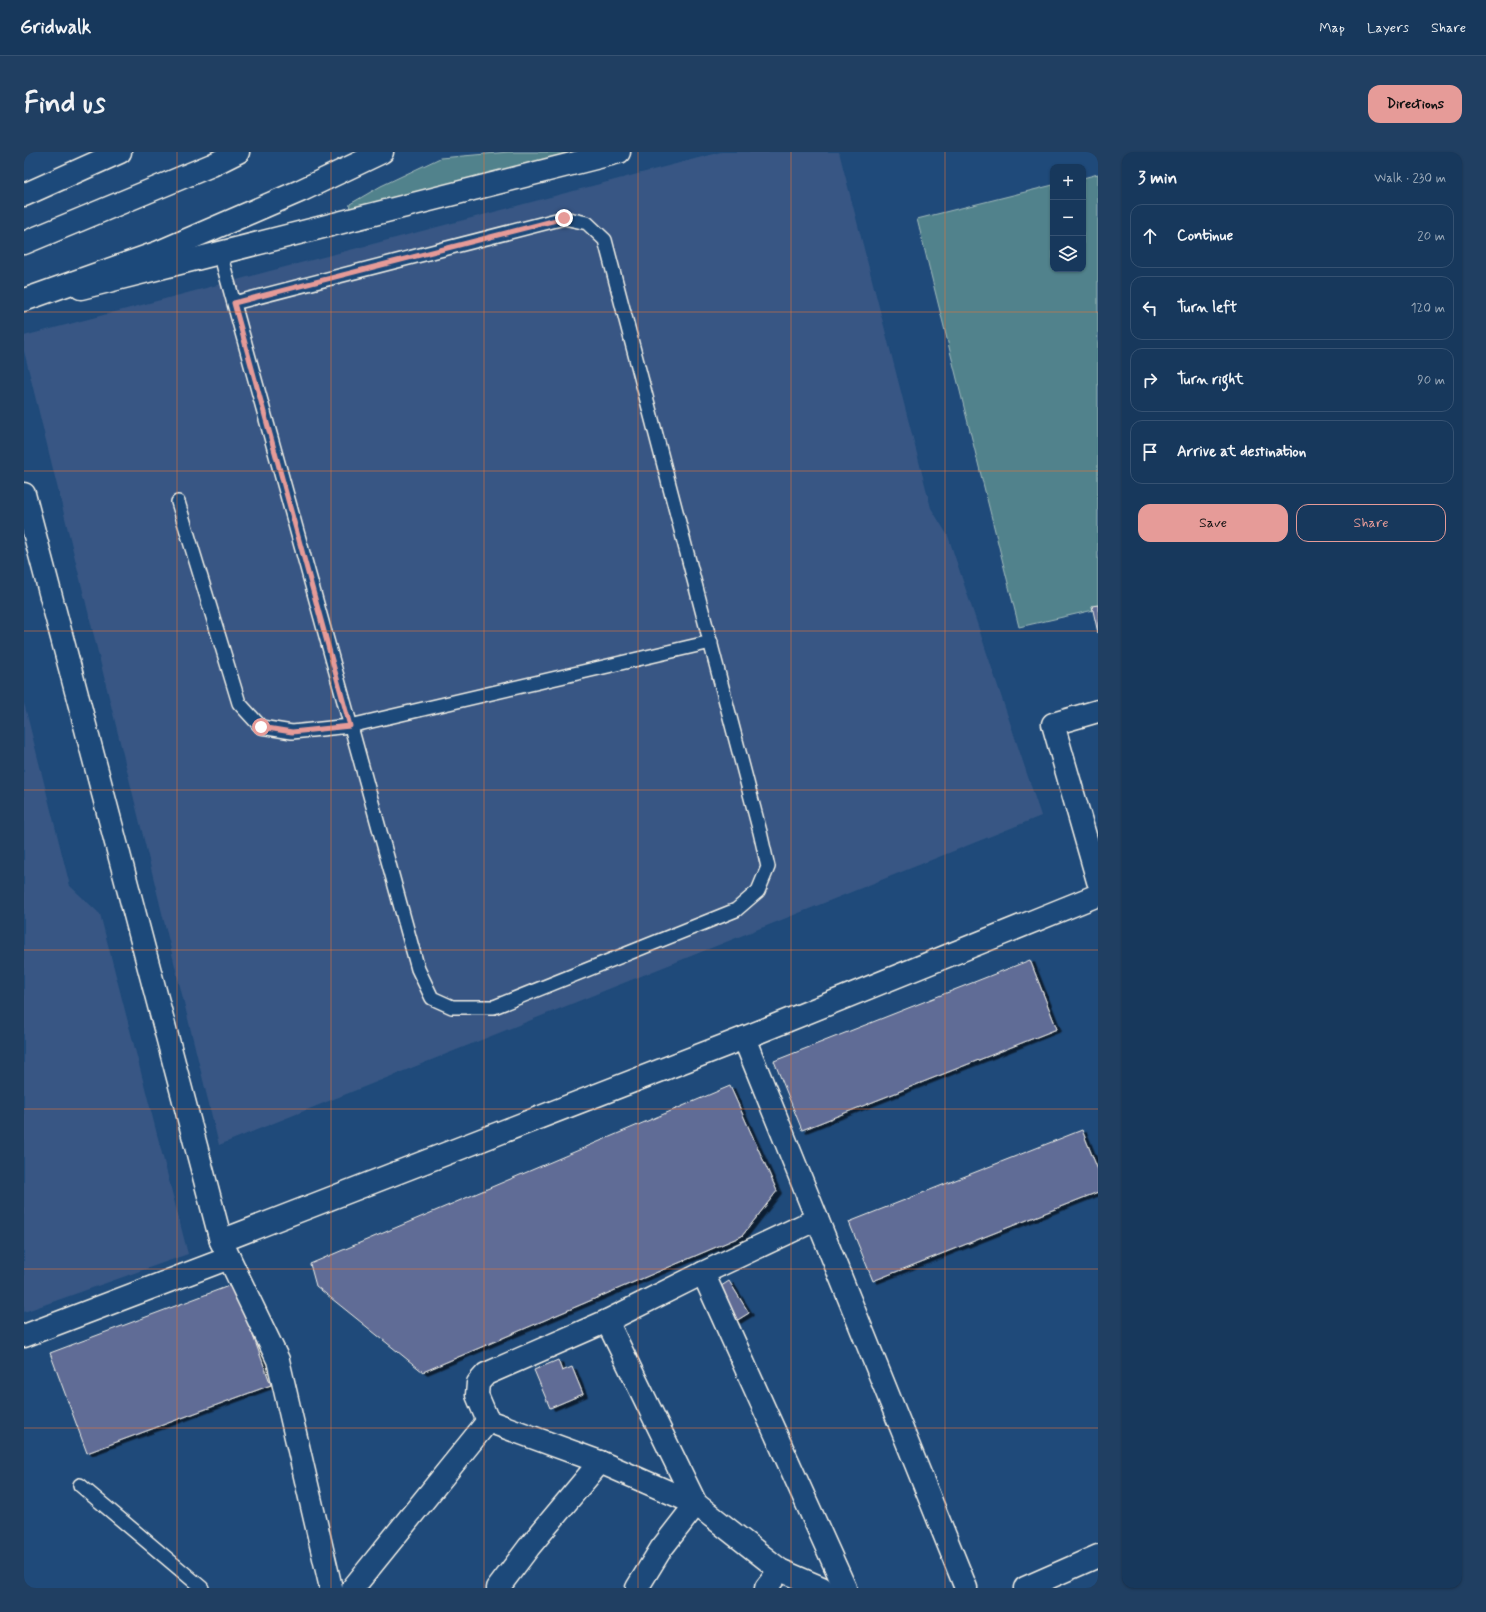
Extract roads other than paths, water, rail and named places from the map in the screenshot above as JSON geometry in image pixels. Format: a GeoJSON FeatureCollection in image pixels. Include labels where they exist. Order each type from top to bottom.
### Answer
{"type":"FeatureCollection","features":[{"type":"Feature","properties":{"kind":"main road"},"geometry":{"type":"LineString","coordinates":[[24,195],[120,152]]}},
{"type":"Feature","properties":{"kind":"main road"},"geometry":{"type":"LineString","coordinates":[[24,243],[238,152]]}},
{"type":"Feature","properties":{"kind":"main road"},"geometry":{"type":"LineString","coordinates":[[24,301],[159,252],[300,191],[382,152]]}},
{"type":"Feature","properties":{"kind":"main road"},"geometry":{"type":"LineString","coordinates":[[24,301],[619,152]]}},
{"type":"Feature","properties":{"kind":"main road"},"geometry":{"type":"LineString","coordinates":[[24,494],[225,1250],[278,1360],[331,1588]]}},
{"type":"Feature","properties":{"kind":"main road"},"geometry":{"type":"LineString","coordinates":[[1098,711],[1053,724],[1098,881]]}},
{"type":"Feature","properties":{"kind":"main road"},"geometry":{"type":"LineString","coordinates":[[24,1336],[225,1250],[1098,895]]}},
{"type":"Feature","properties":{"kind":"main road"},"geometry":{"type":"LineString","coordinates":[[744,1038],[966,1588]]}},
{"type":"Feature","properties":{"kind":"main road"},"geometry":{"type":"LineString","coordinates":[[817,1219],[607,1320],[486,1374],[478,1384],[477,1395],[488,1421],[600,1462],[696,1504],[780,1570],[822,1588]]}},
{"type":"Feature","properties":{"kind":"main road"},"geometry":{"type":"LineString","coordinates":[[703,1273],[845,1588]]}},
{"type":"Feature","properties":{"kind":"main road"},"geometry":{"type":"LineString","coordinates":[[607,1320],[696,1504]]}},
{"type":"Feature","properties":{"kind":"main road"},"geometry":{"type":"LineString","coordinates":[[353,1588],[488,1421]]}},
{"type":"Feature","properties":{"kind":"main road"},"geometry":{"type":"LineString","coordinates":[[498,1588],[529,1547],[600,1462]]}},
{"type":"Feature","properties":{"kind":"main road"},"geometry":{"type":"LineString","coordinates":[[637,1588],[661,1549],[696,1504]]}},
{"type":"Feature","properties":{"kind":"main road"},"geometry":{"type":"LineString","coordinates":[[1026,1588],[1098,1556]]}},
{"type":"Feature","properties":{"kind":"main road"},"geometry":{"type":"LineString","coordinates":[[766,1588],[780,1570]]}},
{"type":"Feature","properties":{"kind":"lane"},"geometry":{"type":"LineString","coordinates":[[220,253],[418,969],[432,998],[452,1007],[494,1008],[736,910],[758,890],[768,867],[711,642],[605,240],[586,223],[564,218],[234,303]]}},
{"type":"Feature","properties":{"kind":"lane"},"geometry":{"type":"LineString","coordinates":[[178,502],[239,702],[261,727],[292,732],[350,726],[711,642]]}},
{"type":"Feature","properties":{"kind":"lane"},"geometry":{"type":"LineString","coordinates":[[80,1485],[202,1588]]}}]}
